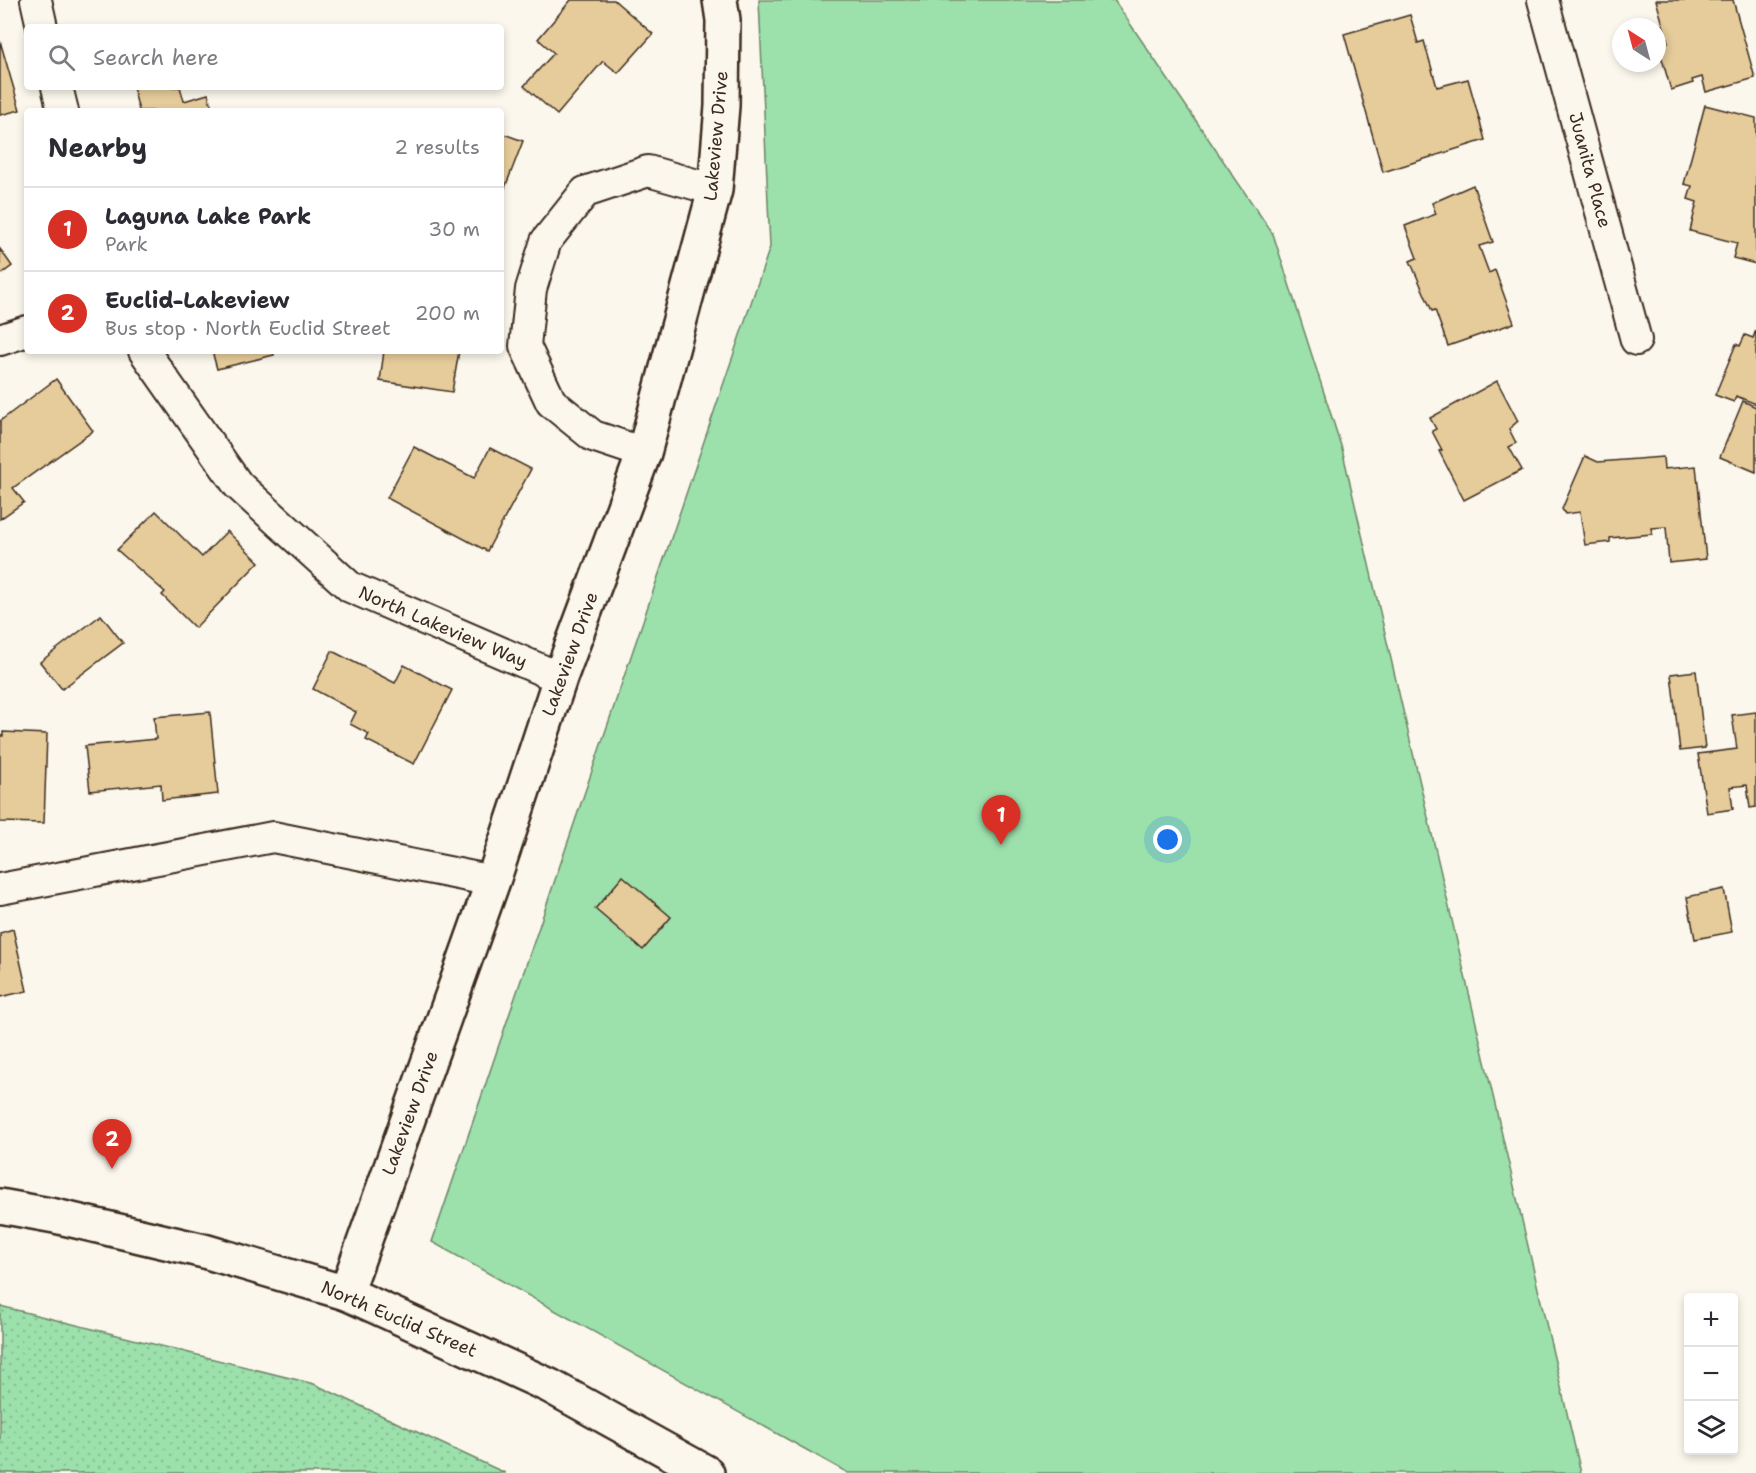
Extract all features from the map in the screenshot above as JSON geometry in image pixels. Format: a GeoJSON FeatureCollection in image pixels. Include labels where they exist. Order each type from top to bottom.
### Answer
{"type":"FeatureCollection","features":[{"type":"Feature","properties":{"kind":"street"},"geometry":{"type":"LineString","coordinates":[[36,0],[41,24]]}},
{"type":"Feature","properties":{"kind":"street","name":"Lakeview Drive"},"geometry":{"type":"LineString","coordinates":[[346,1293],[493,880],[560,678],[644,453],[715,190],[722,106],[723,20],[720,0]]}},
{"type":"Feature","properties":{"kind":"street","name":"Juanita Place"},"geometry":{"type":"LineString","coordinates":[[1543,0],[1636,340]]}},
{"type":"Feature","properties":{"kind":"street"},"geometry":{"type":"LineString","coordinates":[[58,90],[62,108]]}},
{"type":"Feature","properties":{"kind":"street"},"geometry":{"type":"LineString","coordinates":[[644,453],[593,436],[551,402],[525,346],[531,289],[546,242],[585,192],[648,171],[715,190]]}},
{"type":"Feature","properties":{"kind":"street"},"geometry":{"type":"LineString","coordinates":[[0,340],[24,331]]}},
{"type":"Feature","properties":{"kind":"street","name":"North Lakeview Way"},"geometry":{"type":"LineString","coordinates":[[146,354],[238,485],[350,587],[560,678]]}},
{"type":"Feature","properties":{"kind":"street"},"geometry":{"type":"LineString","coordinates":[[0,889],[273,837],[493,880]]}},
{"type":"Feature","properties":{"kind":"street","name":"North Euclid Street"},"geometry":{"type":"LineString","coordinates":[[0,1206],[55,1216],[204,1251],[346,1293],[550,1386],[707,1473]]}},
{"type":"Feature","properties":{"kind":"green space"},"geometry":{"type":"Polygon","coordinates":[[[759,0],[1114,0],[1273,234],[1342,449],[1581,1473],[848,1473],[432,1242],[770,247],[759,0]]]}},
{"type":"Feature","properties":{"kind":"green space"},"geometry":{"type":"Polygon","coordinates":[[[0,1306],[314,1384],[505,1473],[0,1473],[0,1306]]]}},
{"type":"Feature","properties":{"kind":"building"},"geometry":{"type":"Polygon","coordinates":[[[571,0],[614,0],[653,34],[618,73],[603,61],[557,115],[524,86],[554,53],[538,39],[571,0]]]}},
{"type":"Feature","properties":{"kind":"building"},"geometry":{"type":"Polygon","coordinates":[[[1656,0],[1733,0],[1755,78],[1706,92],[1702,77],[1692,80],[1693,83],[1671,90],[1666,72],[1666,43],[1668,42],[1666,18],[1661,18],[1656,0]]]}},
{"type":"Feature","properties":{"kind":"building"},"geometry":{"type":"Polygon","coordinates":[[[1410,15],[1418,43],[1424,41],[1437,87],[1468,79],[1485,140],[1383,172],[1344,34],[1410,15]]]}},
{"type":"Feature","properties":{"kind":"building"},"geometry":{"type":"Polygon","coordinates":[[[0,41],[20,110],[0,115],[0,41]]]}},
{"type":"Feature","properties":{"kind":"building"},"geometry":{"type":"Polygon","coordinates":[[[134,90],[181,90],[184,101],[208,94],[212,108],[138,108],[134,90]]]}},
{"type":"Feature","properties":{"kind":"building"},"geometry":{"type":"Polygon","coordinates":[[[1705,105],[1756,118],[1756,264],[1733,258],[1737,243],[1690,231],[1697,202],[1688,199],[1692,186],[1684,184],[1705,105]]]}},
{"type":"Feature","properties":{"kind":"building"},"geometry":{"type":"Polygon","coordinates":[[[504,134],[523,141],[504,190],[504,134]]]}},
{"type":"Feature","properties":{"kind":"building"},"geometry":{"type":"Polygon","coordinates":[[[1473,185],[1493,242],[1479,246],[1489,273],[1495,270],[1514,323],[1448,346],[1435,310],[1432,311],[1410,261],[1417,258],[1405,226],[1436,214],[1432,203],[1473,185]]]}},
{"type":"Feature","properties":{"kind":"building"},"geometry":{"type":"Polygon","coordinates":[[[0,249],[12,266],[0,275],[0,249]]]}},
{"type":"Feature","properties":{"kind":"building"},"geometry":{"type":"Polygon","coordinates":[[[1756,330],[1756,404],[1736,396],[1734,402],[1715,395],[1736,344],[1740,346],[1745,335],[1753,338],[1756,330]]]}},
{"type":"Feature","properties":{"kind":"building"},"geometry":{"type":"Polygon","coordinates":[[[213,354],[274,354],[274,355],[217,369],[213,354]]]}},
{"type":"Feature","properties":{"kind":"building"},"geometry":{"type":"Polygon","coordinates":[[[384,354],[458,354],[452,392],[380,381],[384,354]]]}},
{"type":"Feature","properties":{"kind":"building"},"geometry":{"type":"Polygon","coordinates":[[[56,379],[93,431],[13,488],[24,502],[0,519],[0,421],[56,379]]]}},
{"type":"Feature","properties":{"kind":"building"},"geometry":{"type":"Polygon","coordinates":[[[1497,381],[1518,421],[1509,429],[1516,443],[1509,447],[1522,470],[1464,500],[1439,451],[1442,450],[1432,431],[1436,429],[1430,418],[1497,381]]]}},
{"type":"Feature","properties":{"kind":"building"},"geometry":{"type":"Polygon","coordinates":[[[1743,401],[1756,407],[1756,472],[1720,457],[1743,401]]]}},
{"type":"Feature","properties":{"kind":"building"},"geometry":{"type":"Polygon","coordinates":[[[414,447],[474,478],[490,448],[531,469],[487,551],[387,498],[414,447]]]}},
{"type":"Feature","properties":{"kind":"building"},"geometry":{"type":"Polygon","coordinates":[[[1585,456],[1598,462],[1663,457],[1664,469],[1696,466],[1706,559],[1669,563],[1666,527],[1651,528],[1652,534],[1610,538],[1610,542],[1585,545],[1580,512],[1565,514],[1562,509],[1585,456]]]}},
{"type":"Feature","properties":{"kind":"building"},"geometry":{"type":"Polygon","coordinates":[[[156,511],[202,557],[227,531],[259,562],[195,628],[162,595],[165,592],[117,550],[156,511]]]}},
{"type":"Feature","properties":{"kind":"building"},"geometry":{"type":"Polygon","coordinates":[[[101,615],[123,643],[62,689],[40,662],[101,615]]]}},
{"type":"Feature","properties":{"kind":"building"},"geometry":{"type":"Polygon","coordinates":[[[332,651],[395,683],[404,665],[452,690],[414,764],[366,740],[369,734],[350,724],[356,712],[313,689],[332,651]]]}},
{"type":"Feature","properties":{"kind":"building"},"geometry":{"type":"Polygon","coordinates":[[[1696,671],[1705,748],[1680,751],[1671,674],[1696,671]]]}},
{"type":"Feature","properties":{"kind":"building"},"geometry":{"type":"Polygon","coordinates":[[[210,712],[218,794],[162,800],[161,784],[90,791],[85,746],[156,739],[154,717],[210,712]]]}},
{"type":"Feature","properties":{"kind":"building"},"geometry":{"type":"Polygon","coordinates":[[[1756,712],[1756,807],[1750,808],[1747,785],[1730,787],[1733,809],[1707,813],[1698,754],[1737,749],[1732,715],[1756,712]]]}},
{"type":"Feature","properties":{"kind":"building"},"geometry":{"type":"Polygon","coordinates":[[[3,732],[47,734],[44,823],[0,822],[0,736],[3,736],[3,732]]]}},
{"type":"Feature","properties":{"kind":"building"},"geometry":{"type":"Polygon","coordinates":[[[623,876],[671,917],[643,950],[595,909],[623,876]]]}},
{"type":"Feature","properties":{"kind":"building"},"geometry":{"type":"Polygon","coordinates":[[[1724,889],[1732,932],[1695,939],[1687,897],[1724,889]]]}},
{"type":"Feature","properties":{"kind":"building"},"geometry":{"type":"Polygon","coordinates":[[[13,929],[27,991],[0,997],[0,933],[13,929]]]}},
{"type":"Feature","properties":{"kind":"place","name":"Laguna Lake Park"},"geometry":{"type":"Point","coordinates":[1001,845]}},
{"type":"Feature","properties":{"kind":"place","name":"Euclid-Lakeview"},"geometry":{"type":"Point","coordinates":[112,1169]}}]}
